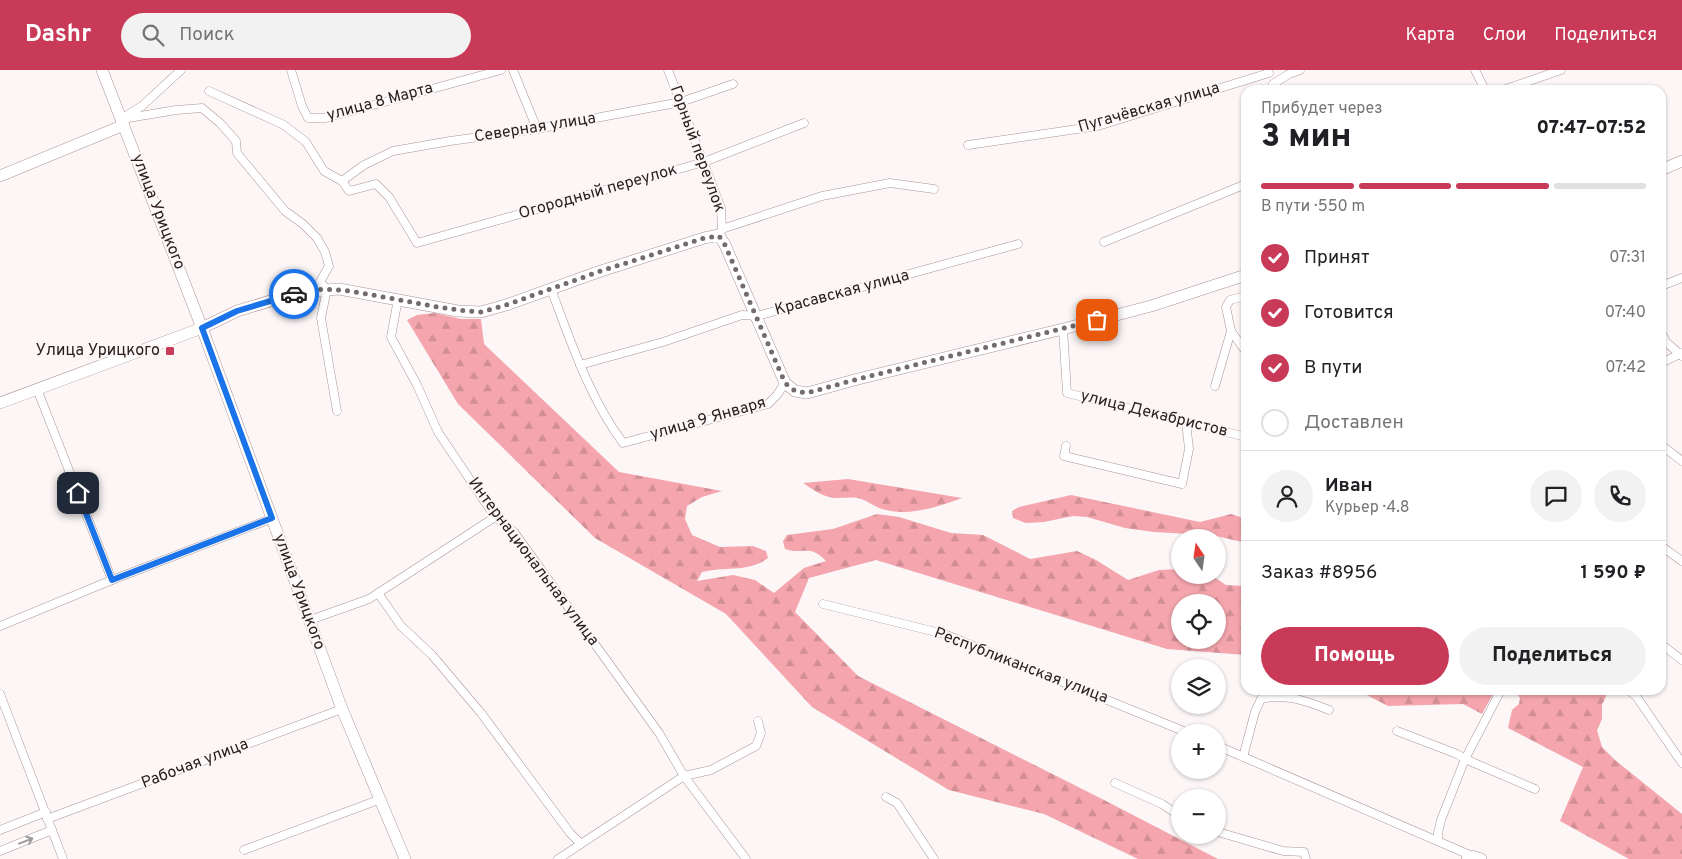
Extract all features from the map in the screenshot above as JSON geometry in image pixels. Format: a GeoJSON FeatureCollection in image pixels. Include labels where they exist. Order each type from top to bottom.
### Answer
{"type":"FeatureCollection","features":[{"type":"Feature","properties":{"kind":"main road","name":"улица Урицкого"},"geometry":{"type":"LineString","coordinates":[[102,70],[202,328],[342,709],[405,859]]}},
{"type":"Feature","properties":{"kind":"main road"},"geometry":{"type":"LineString","coordinates":[[0,176],[123,122]]}},
{"type":"Feature","properties":{"kind":"main road"},"geometry":{"type":"LineString","coordinates":[[1666,168],[1682,161]]}},
{"type":"Feature","properties":{"kind":"main road"},"geometry":{"type":"LineString","coordinates":[[0,402],[202,328],[237,311],[300,292],[339,289],[458,311],[481,312],[721,232]]}},
{"type":"Feature","properties":{"kind":"main road","name":"Горный переулок"},"geometry":{"type":"LineString","coordinates":[[721,232],[785,383]]}},
{"type":"Feature","properties":{"kind":"main road"},"geometry":{"type":"LineString","coordinates":[[785,383],[795,391],[807,393],[1064,329],[1151,306],[1241,279]]}},
{"type":"Feature","properties":{"kind":"street"},"geometry":{"type":"LineString","coordinates":[[123,122],[181,70]]}},
{"type":"Feature","properties":{"kind":"street","name":"улица 8 Марта"},"geometry":{"type":"LineString","coordinates":[[292,70],[302,106],[308,118],[326,118],[501,70]]}},
{"type":"Feature","properties":{"kind":"street"},"geometry":{"type":"LineString","coordinates":[[513,70],[537,129]]}},
{"type":"Feature","properties":{"kind":"street","name":"Горный переулок"},"geometry":{"type":"LineString","coordinates":[[668,70],[721,208],[721,232]]}},
{"type":"Feature","properties":{"kind":"street"},"geometry":{"type":"LineString","coordinates":[[1277,85],[1289,74],[1300,70]]}},
{"type":"Feature","properties":{"kind":"street"},"geometry":{"type":"LineString","coordinates":[[1475,70],[1482,85]]}},
{"type":"Feature","properties":{"kind":"street"},"geometry":{"type":"LineString","coordinates":[[1518,85],[1561,70]]}},
{"type":"Feature","properties":{"kind":"street"},"geometry":{"type":"LineString","coordinates":[[1268,72],[1274,85]]}},
{"type":"Feature","properties":{"kind":"street","name":"Пугачёвская улица"},"geometry":{"type":"LineString","coordinates":[[968,145],[1098,126],[1268,72]]}},
{"type":"Feature","properties":{"kind":"street","name":"Северная улица"},"geometry":{"type":"LineString","coordinates":[[342,181],[364,165],[393,151],[537,129],[681,102],[733,84]]}},
{"type":"Feature","properties":{"kind":"street"},"geometry":{"type":"LineString","coordinates":[[209,91],[284,124],[306,142],[324,171],[342,181]]}},
{"type":"Feature","properties":{"kind":"street"},"geometry":{"type":"LineString","coordinates":[[123,122],[176,110],[202,108],[220,123],[236,141],[238,153],[285,211],[303,224],[317,238],[325,252],[329,266],[320,282],[327,289],[321,318],[337,412]]}},
{"type":"Feature","properties":{"kind":"street","name":"Огородный переулок"},"geometry":{"type":"LineString","coordinates":[[342,181],[349,191],[376,184],[389,197],[417,243],[704,162],[804,123]]}},
{"type":"Feature","properties":{"kind":"street"},"geometry":{"type":"LineString","coordinates":[[721,232],[832,194],[890,183],[934,188]]}},
{"type":"Feature","properties":{"kind":"street"},"geometry":{"type":"LineString","coordinates":[[1104,242],[1241,186]]}},
{"type":"Feature","properties":{"kind":"street","name":"Красавская улица"},"geometry":{"type":"LineString","coordinates":[[580,365],[663,342],[742,315],[757,316],[1018,244]]}},
{"type":"Feature","properties":{"kind":"street"},"geometry":{"type":"LineString","coordinates":[[1666,284],[1682,278]]}},
{"type":"Feature","properties":{"kind":"street"},"geometry":{"type":"LineString","coordinates":[[551,289],[580,365]]}},
{"type":"Feature","properties":{"kind":"street"},"geometry":{"type":"LineString","coordinates":[[1241,297],[1230,300],[1226,307],[1232,332],[1241,345]]}},
{"type":"Feature","properties":{"kind":"street","name":"Интернациональная улица"},"geometry":{"type":"LineString","coordinates":[[398,299],[391,337],[438,432],[495,516],[514,532],[659,733],[684,776],[746,859]]}},
{"type":"Feature","properties":{"kind":"street","name":"улица Декабристов"},"geometry":{"type":"LineString","coordinates":[[1064,329],[1066,393],[1241,436]]}},
{"type":"Feature","properties":{"kind":"street"},"geometry":{"type":"LineString","coordinates":[[1215,386],[1232,332]]}},
{"type":"Feature","properties":{"kind":"street"},"geometry":{"type":"LineString","coordinates":[[1666,342],[1681,354],[1666,361]]}},
{"type":"Feature","properties":{"kind":"street","name":"улица 9 Января"},"geometry":{"type":"LineString","coordinates":[[580,365],[607,422],[623,443],[768,404],[785,383]]}},
{"type":"Feature","properties":{"kind":"street"},"geometry":{"type":"LineString","coordinates":[[38,388],[112,580]]}},
{"type":"Feature","properties":{"kind":"street"},"geometry":{"type":"LineString","coordinates":[[1066,446],[1064,456],[1182,484],[1189,449],[1186,422]]}},
{"type":"Feature","properties":{"kind":"street"},"geometry":{"type":"LineString","coordinates":[[1666,449],[1682,461]]}},
{"type":"Feature","properties":{"kind":"street"},"geometry":{"type":"LineString","coordinates":[[310,620],[369,599],[495,516]]}},
{"type":"Feature","properties":{"kind":"street"},"geometry":{"type":"LineString","coordinates":[[0,626],[272,518]]}},
{"type":"Feature","properties":{"kind":"street"},"geometry":{"type":"LineString","coordinates":[[1666,550],[1682,561]]}},
{"type":"Feature","properties":{"kind":"street"},"geometry":{"type":"LineString","coordinates":[[378,593],[401,626],[432,655],[481,713],[570,833],[581,844]]}},
{"type":"Feature","properties":{"kind":"street","name":"Республиканская улица"},"geometry":{"type":"LineString","coordinates":[[823,604],[944,634],[1171,726]]}},
{"type":"Feature","properties":{"kind":"street"},"geometry":{"type":"LineString","coordinates":[[1666,648],[1682,660]]}},
{"type":"Feature","properties":{"kind":"street"},"geometry":{"type":"LineString","coordinates":[[0,694],[63,859]]}},
{"type":"Feature","properties":{"kind":"street"},"geometry":{"type":"LineString","coordinates":[[1438,841],[1441,820],[1465,759],[1498,695]]}},
{"type":"Feature","properties":{"kind":"street"},"geometry":{"type":"LineString","coordinates":[[1635,695],[1682,763]]}},
{"type":"Feature","properties":{"kind":"street"},"geometry":{"type":"LineString","coordinates":[[1243,757],[1255,712],[1262,699],[1292,698],[1313,703],[1329,710]]}},
{"type":"Feature","properties":{"kind":"street","name":"Рабочая улица"},"geometry":{"type":"LineString","coordinates":[[0,830],[46,816],[342,709]]}},
{"type":"Feature","properties":{"kind":"street"},"geometry":{"type":"LineString","coordinates":[[558,859],[684,776],[711,770],[756,746],[761,733],[758,721]]}},
{"type":"Feature","properties":{"kind":"street"},"geometry":{"type":"LineString","coordinates":[[1398,731],[1458,754],[1465,759],[1535,789]]}},
{"type":"Feature","properties":{"kind":"street"},"geometry":{"type":"LineString","coordinates":[[1226,750],[1473,858]]}},
{"type":"Feature","properties":{"kind":"street"},"geometry":{"type":"LineString","coordinates":[[1115,783],[1171,810]]}},
{"type":"Feature","properties":{"kind":"street"},"geometry":{"type":"LineString","coordinates":[[886,797],[897,802],[934,859]]}},
{"type":"Feature","properties":{"kind":"street"},"geometry":{"type":"LineString","coordinates":[[244,850],[381,800]]}},
{"type":"Feature","properties":{"kind":"street"},"geometry":{"type":"LineString","coordinates":[[0,851],[52,830]]}},
{"type":"Feature","properties":{"kind":"street"},"geometry":{"type":"LineString","coordinates":[[1226,834],[1283,851],[1304,852],[1306,859]]}},
{"type":"Feature","properties":{"kind":"green space"},"geometry":{"type":"Polygon","coordinates":[[[435,313],[461,319],[481,319],[484,344],[619,472],[722,491],[702,497],[687,506],[685,519],[692,535],[720,547],[753,546],[766,551],[768,558],[752,566],[702,572],[697,581],[733,575],[755,580],[774,593],[804,568],[826,561],[811,551],[785,549],[783,541],[787,535],[833,529],[877,514],[899,517],[951,533],[983,535],[1030,559],[1077,551],[1096,560],[1128,580],[1159,570],[1171,569],[1171,584],[1241,586],[1241,655],[1167,649],[876,560],[809,578],[795,612],[858,676],[1171,835],[1171,844],[1189,844],[1218,859],[1138,859],[1044,814],[949,790],[812,707],[726,614],[595,538],[458,404],[407,320],[417,315],[435,313]]]}},
{"type":"Feature","properties":{"kind":"green space"},"geometry":{"type":"Polygon","coordinates":[[[848,479],[962,498],[923,510],[902,512],[882,509],[858,498],[826,496],[803,483],[848,479]]]}},
{"type":"Feature","properties":{"kind":"green space"},"geometry":{"type":"Polygon","coordinates":[[[1071,495],[1200,522],[1231,514],[1241,517],[1241,542],[1226,538],[1226,529],[1171,529],[1171,533],[1154,532],[1125,528],[1087,517],[1073,516],[1044,522],[1026,523],[1013,518],[1012,511],[1019,507],[1071,495]]]}},
{"type":"Feature","properties":{"kind":"green space"},"geometry":{"type":"Polygon","coordinates":[[[1367,695],[1492,695],[1482,714],[1463,704],[1388,706],[1367,695]]]}},
{"type":"Feature","properties":{"kind":"green space"},"geometry":{"type":"Polygon","coordinates":[[[1518,695],[1606,695],[1602,704],[1602,719],[1597,730],[1602,747],[1615,760],[1682,814],[1682,859],[1629,859],[1560,821],[1583,767],[1508,728],[1512,710],[1519,704],[1520,698],[1518,695]]]}},
{"type":"Feature","properties":{"kind":"way so far"},"geometry":{"type":"LineString","coordinates":[[294,294],[314,290],[339,289],[458,311],[481,312],[616,266],[704,238],[719,236],[725,245],[757,316],[785,383],[795,391],[807,393],[1097,320]]}},
{"type":"Feature","properties":{"kind":"place","name":"Улица Урицкого"},"geometry":{"type":"Point","coordinates":[170,351]}},
{"type":"Feature","properties":{"kind":"route"},"geometry":{"type":"LineString","coordinates":[[78,493],[112,580],[272,518],[202,328],[237,311],[294,294]]}}]}
